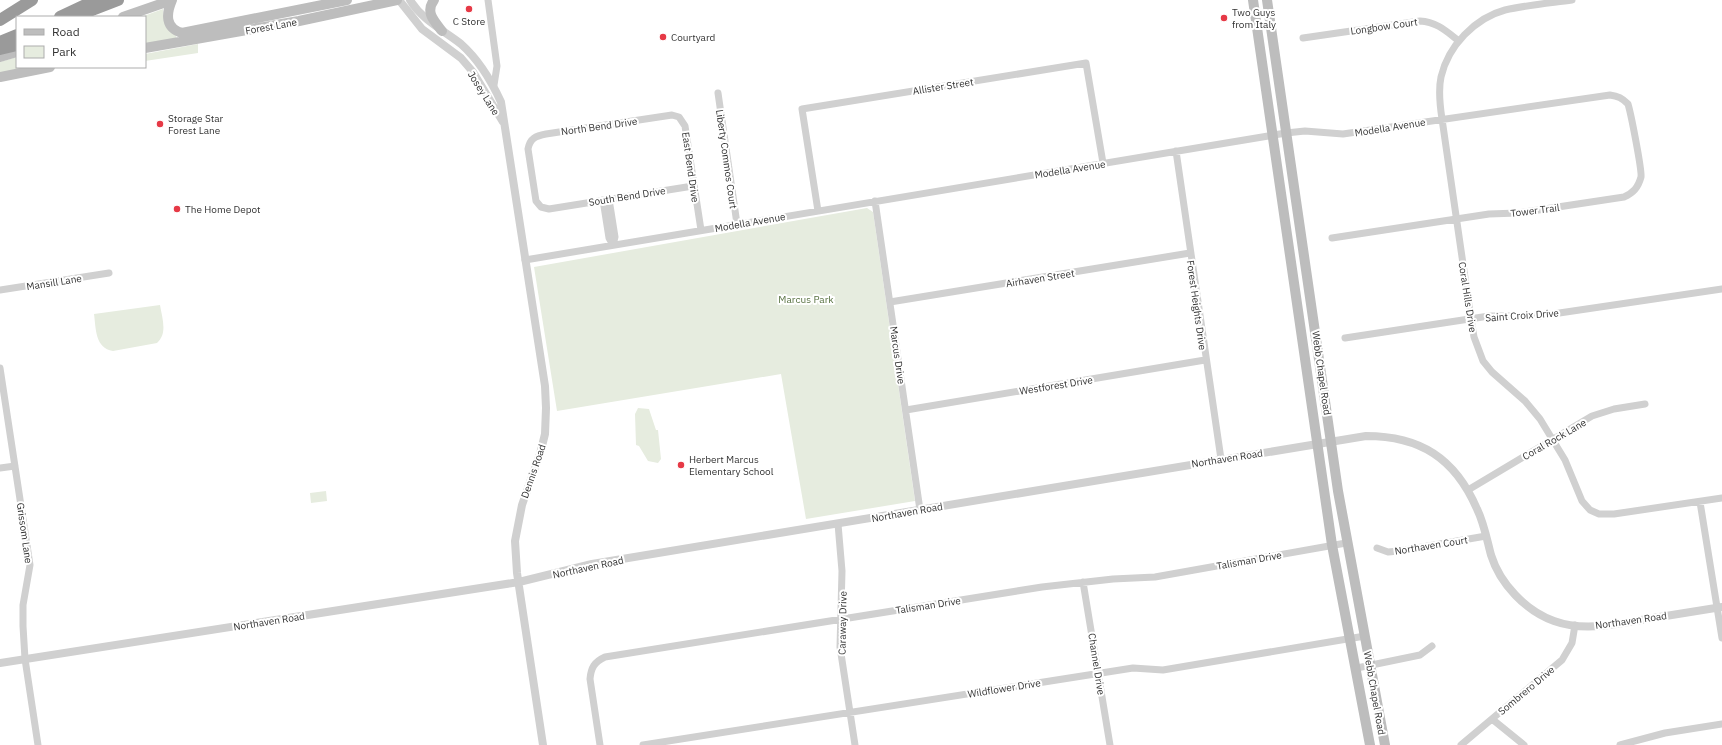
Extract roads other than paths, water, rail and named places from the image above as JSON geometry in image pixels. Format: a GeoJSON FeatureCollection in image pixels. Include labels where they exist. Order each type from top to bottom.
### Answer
{"type":"FeatureCollection","features":[{"type":"Feature","properties":{"kind":"highway"},"geometry":{"type":"LineString","coordinates":[[0,20],[32,0]]}},
{"type":"Feature","properties":{"kind":"highway"},"geometry":{"type":"LineString","coordinates":[[0,16],[39,0]]}},
{"type":"Feature","properties":{"kind":"highway"},"geometry":{"type":"LineString","coordinates":[[62,16],[96,0]]}},
{"type":"Feature","properties":{"kind":"highway"},"geometry":{"type":"LineString","coordinates":[[77,16],[118,0]]}},
{"type":"Feature","properties":{"kind":"highway"},"geometry":{"type":"LineString","coordinates":[[0,42],[16,35]]}},
{"type":"Feature","properties":{"kind":"highway"},"geometry":{"type":"LineString","coordinates":[[0,50],[16,45]]}},
{"type":"Feature","properties":{"kind":"main road"},"geometry":{"type":"LineString","coordinates":[[135,12],[157,0]]}},
{"type":"Feature","properties":{"kind":"main road"},"geometry":{"type":"LineString","coordinates":[[125,16],[172,0]]}},
{"type":"Feature","properties":{"kind":"main road"},"geometry":{"type":"LineString","coordinates":[[172,0],[167,13],[167,19],[171,28],[182,34],[200,35]]}},
{"type":"Feature","properties":{"kind":"main road","name":"Forest Lane"},"geometry":{"type":"LineString","coordinates":[[146,48],[347,0]]}},
{"type":"Feature","properties":{"kind":"main road","name":"Forest Lane"},"geometry":{"type":"LineString","coordinates":[[200,35],[320,17],[398,0]]}},
{"type":"Feature","properties":{"kind":"main road"},"geometry":{"type":"LineString","coordinates":[[434,0],[430,7],[430,13],[433,20],[442,31]]}},
{"type":"Feature","properties":{"kind":"main road","name":"Webb Chapel Road"},"geometry":{"type":"LineString","coordinates":[[1253,0],[1332,545],[1357,668],[1370,745]]}},
{"type":"Feature","properties":{"kind":"main road","name":"Webb Chapel Road"},"geometry":{"type":"LineString","coordinates":[[1267,0],[1346,543],[1371,665],[1385,745]]}},
{"type":"Feature","properties":{"kind":"main road"},"geometry":{"type":"LineString","coordinates":[[0,57],[16,52]]}},
{"type":"Feature","properties":{"kind":"main road"},"geometry":{"type":"LineString","coordinates":[[0,77],[45,68]]}},
{"type":"Feature","properties":{"kind":"street","name":"Josey Lane"},"geometry":{"type":"LineString","coordinates":[[398,0],[422,29],[456,54],[466,64],[483,87],[504,125]]}},
{"type":"Feature","properties":{"kind":"street","name":"Josey Lane"},"geometry":{"type":"LineString","coordinates":[[410,0],[422,14],[460,44],[473,57],[494,85],[501,102],[504,125]]}},
{"type":"Feature","properties":{"kind":"street"},"geometry":{"type":"LineString","coordinates":[[488,0],[497,66],[494,85]]}},
{"type":"Feature","properties":{"kind":"street","name":"Coral Hills Drive"},"geometry":{"type":"LineString","coordinates":[[1572,0],[1505,10],[1483,19],[1459,41],[1451,52],[1441,77],[1439,97],[1474,337],[1483,361],[1492,372],[1525,401],[1540,419],[1565,460],[1582,501],[1590,510],[1598,514],[1614,514],[1722,498]]}},
{"type":"Feature","properties":{"kind":"street","name":"Longbow Court"},"geometry":{"type":"LineString","coordinates":[[1303,38],[1420,21],[1438,25],[1459,41]]}},
{"type":"Feature","properties":{"kind":"street"},"geometry":{"type":"LineString","coordinates":[[466,64],[473,57]]}},
{"type":"Feature","properties":{"kind":"street","name":"Allister Street"},"geometry":{"type":"LineString","coordinates":[[818,211],[802,109],[1086,63],[1103,163]]}},
{"type":"Feature","properties":{"kind":"street","name":"Liberty Commos Court"},"geometry":{"type":"LineString","coordinates":[[718,93],[737,224]]}},
{"type":"Feature","properties":{"kind":"street","name":"Modella Avenue"},"geometry":{"type":"LineString","coordinates":[[525,260],[1286,133],[1305,131],[1343,134],[1617,96]]}},
{"type":"Feature","properties":{"kind":"street","name":"Tower Trail"},"geometry":{"type":"LineString","coordinates":[[1332,238],[1489,214],[1518,213],[1624,197],[1631,194],[1637,188],[1641,176],[1628,104],[1617,96]]}},
{"type":"Feature","properties":{"kind":"street","name":"East Bend Drive"},"geometry":{"type":"LineString","coordinates":[[667,116],[672,115],[678,117],[685,126],[693,186],[701,230]]}},
{"type":"Feature","properties":{"kind":"street","name":"North Bend Drive"},"geometry":{"type":"LineString","coordinates":[[532,139],[546,134],[667,116]]}},
{"type":"Feature","properties":{"kind":"street","name":"Dennis Road"},"geometry":{"type":"LineString","coordinates":[[504,125],[545,386],[545,434],[517,524],[515,559],[544,745]]}},
{"type":"Feature","properties":{"kind":"street","name":"South Bend Drive"},"geometry":{"type":"LineString","coordinates":[[532,139],[528,149],[536,201],[544,208],[560,207],[693,186]]}},
{"type":"Feature","properties":{"kind":"street","name":"Forest Heights Drive"},"geometry":{"type":"LineString","coordinates":[[1176,152],[1205,360],[1221,459]]}},
{"type":"Feature","properties":{"kind":"street"},"geometry":{"type":"LineString","coordinates":[[606,200],[609,238],[614,245]]}},
{"type":"Feature","properties":{"kind":"street","name":"Marcus Drive"},"geometry":{"type":"LineString","coordinates":[[875,201],[920,510]]}},
{"type":"Feature","properties":{"kind":"street","name":"Airhaven Street"},"geometry":{"type":"LineString","coordinates":[[890,302],[1190,253]]}},
{"type":"Feature","properties":{"kind":"street","name":"Mansill Lane"},"geometry":{"type":"LineString","coordinates":[[0,290],[109,273]]}},
{"type":"Feature","properties":{"kind":"street","name":"Saint Croix Drive"},"geometry":{"type":"LineString","coordinates":[[1345,338],[1503,315],[1538,316],[1722,289]]}},
{"type":"Feature","properties":{"kind":"street","name":"Westforest Drive"},"geometry":{"type":"LineString","coordinates":[[906,410],[1205,360]]}},
{"type":"Feature","properties":{"kind":"street","name":"Grissom Lane"},"geometry":{"type":"LineString","coordinates":[[0,368],[30,565],[23,612],[25,659],[38,745]]}},
{"type":"Feature","properties":{"kind":"street","name":"Coral Rock Lane"},"geometry":{"type":"LineString","coordinates":[[1468,490],[1592,416],[1614,409],[1645,404]]}},
{"type":"Feature","properties":{"kind":"street","name":"Northaven Road"},"geometry":{"type":"LineString","coordinates":[[0,663],[519,582],[592,564],[1366,436],[1387,436],[1403,440],[1435,454],[1450,467],[1468,490],[1478,510],[1491,556],[1499,574],[1518,598],[1536,612],[1555,622],[1575,625],[1600,626],[1720,607]]}},
{"type":"Feature","properties":{"kind":"street"},"geometry":{"type":"LineString","coordinates":[[0,468],[15,466]]}},
{"type":"Feature","properties":{"kind":"street"},"geometry":{"type":"LineString","coordinates":[[1700,502],[1720,607],[1722,638]]}},
{"type":"Feature","properties":{"kind":"street","name":"Caraway Drive"},"geometry":{"type":"LineString","coordinates":[[838,524],[842,571],[840,647],[855,745]]}},
{"type":"Feature","properties":{"kind":"street","name":"Northaven Court"},"geometry":{"type":"LineString","coordinates":[[1377,548],[1388,552],[1399,551],[1486,536]]}},
{"type":"Feature","properties":{"kind":"street","name":"Talisman Drive"},"geometry":{"type":"LineString","coordinates":[[600,745],[590,670],[599,660],[605,657],[1083,582],[1155,577],[1346,543]]}},
{"type":"Feature","properties":{"kind":"street","name":"Channel Drive"},"geometry":{"type":"LineString","coordinates":[[1083,582],[1110,745]]}},
{"type":"Feature","properties":{"kind":"street","name":"Sombrero Drive"},"geometry":{"type":"LineString","coordinates":[[1461,745],[1562,660],[1572,643],[1575,625]]}},
{"type":"Feature","properties":{"kind":"street","name":"Wildflower Drive"},"geometry":{"type":"LineString","coordinates":[[643,745],[1098,673],[1133,668],[1163,670],[1365,636]]}},
{"type":"Feature","properties":{"kind":"street"},"geometry":{"type":"LineString","coordinates":[[1357,668],[1420,655],[1432,646]]}},
{"type":"Feature","properties":{"kind":"street"},"geometry":{"type":"LineString","coordinates":[[1492,719],[1524,745]]}},
{"type":"Feature","properties":{"kind":"street"},"geometry":{"type":"LineString","coordinates":[[1620,745],[1665,733],[1722,724]]}},
{"type":"Feature","properties":{"kind":"place","name":"C Store"},"geometry":{"type":"Point","coordinates":[469,9]}},
{"type":"Feature","properties":{"kind":"place","name":"Two Guys from Italy"},"geometry":{"type":"Point","coordinates":[1224,18]}},
{"type":"Feature","properties":{"kind":"place","name":"Courtyard"},"geometry":{"type":"Point","coordinates":[663,37]}},
{"type":"Feature","properties":{"kind":"place","name":"Storage Star Forest Lane"},"geometry":{"type":"Point","coordinates":[160,124]}},
{"type":"Feature","properties":{"kind":"place","name":"The Home Depot"},"geometry":{"type":"Point","coordinates":[177,209]}},
{"type":"Feature","properties":{"kind":"place","name":"Herbert Marcus Elementary School"},"geometry":{"type":"Point","coordinates":[681,465]}},
{"type":"Feature","properties":{"kind":"park label","name":"Marcus Park"},"geometry":{"type":"Point","coordinates":[806,299]}}]}
